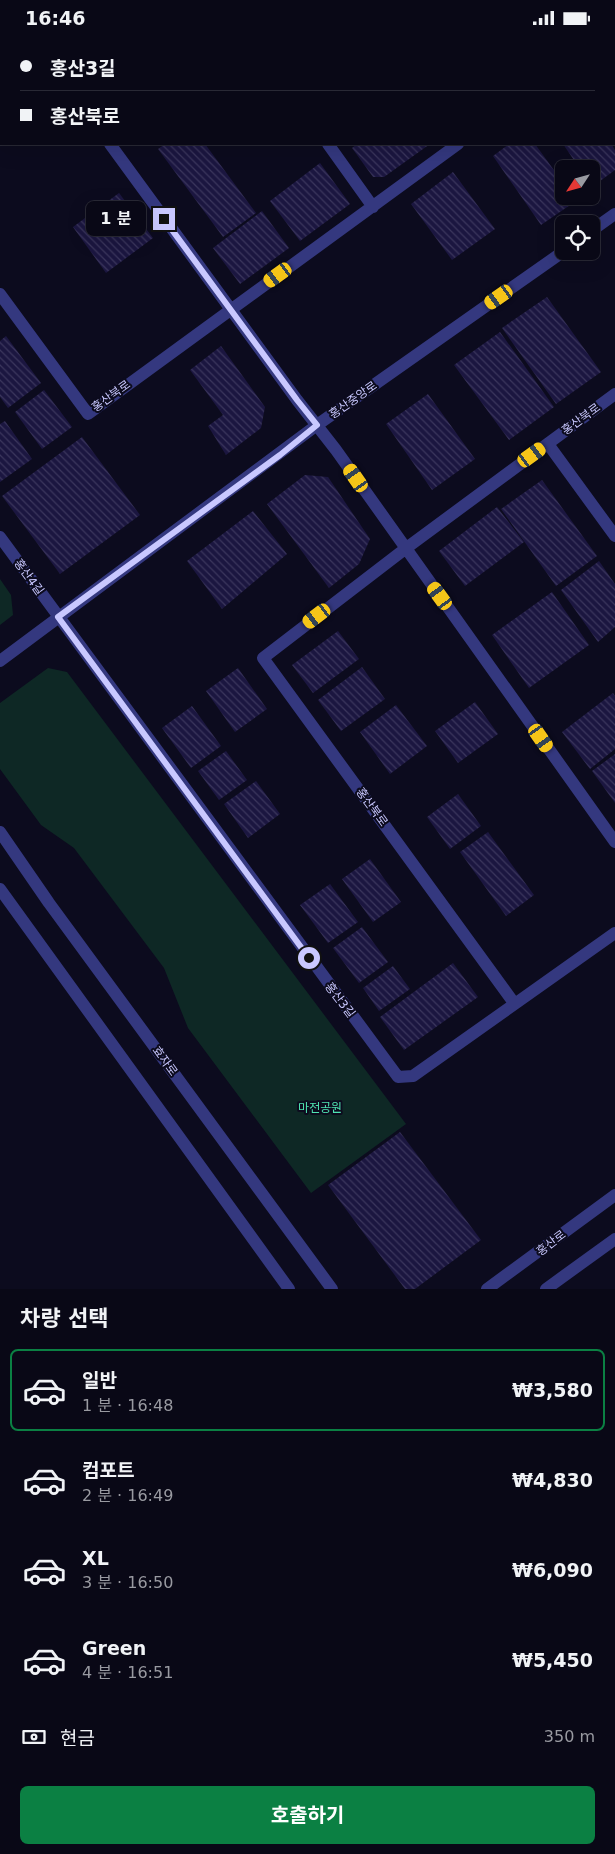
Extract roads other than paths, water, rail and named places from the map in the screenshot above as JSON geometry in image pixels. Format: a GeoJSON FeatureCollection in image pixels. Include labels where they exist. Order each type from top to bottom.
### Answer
{"type":"FeatureCollection","features":[{"type":"Feature","properties":{"kind":"street"},"geometry":{"type":"LineString","coordinates":[[111,145],[230,310],[317,425],[615,841]]}},
{"type":"Feature","properties":{"kind":"street"},"geometry":{"type":"LineString","coordinates":[[329,145],[373,207]]}},
{"type":"Feature","properties":{"kind":"street","name":"홍산북로"},"geometry":{"type":"LineString","coordinates":[[0,294],[88,414],[457,145]]}},
{"type":"Feature","properties":{"kind":"street"},"geometry":{"type":"LineString","coordinates":[[600,225],[615,214]]}},
{"type":"Feature","properties":{"kind":"street","name":"홍산중앙로"},"geometry":{"type":"LineString","coordinates":[[0,661],[285,451],[317,425],[555,257]]}},
{"type":"Feature","properties":{"kind":"street","name":"홍산북로"},"geometry":{"type":"LineString","coordinates":[[514,1003],[263,657],[615,394]]}},
{"type":"Feature","properties":{"kind":"street"},"geometry":{"type":"LineString","coordinates":[[548,444],[615,536]]}},
{"type":"Feature","properties":{"kind":"street","name":"홍산4길"},"geometry":{"type":"LineString","coordinates":[[0,537],[58,617]]}},
{"type":"Feature","properties":{"kind":"street","name":"홍산3길"},"geometry":{"type":"LineString","coordinates":[[58,617],[398,1077],[413,1076],[514,1003]]}},
{"type":"Feature","properties":{"kind":"street","name":"효자로"},"geometry":{"type":"LineString","coordinates":[[0,832],[49,903],[332,1289]]}},
{"type":"Feature","properties":{"kind":"street"},"geometry":{"type":"LineString","coordinates":[[0,889],[289,1289]]}},
{"type":"Feature","properties":{"kind":"street"},"geometry":{"type":"LineString","coordinates":[[514,1003],[615,933]]}},
{"type":"Feature","properties":{"kind":"street","name":"홍산로"},"geometry":{"type":"LineString","coordinates":[[487,1289],[615,1195]]}},
{"type":"Feature","properties":{"kind":"street"},"geometry":{"type":"LineString","coordinates":[[546,1289],[615,1239]]}},
{"type":"Feature","properties":{"kind":"park label","name":"마전공원"},"geometry":{"type":"Point","coordinates":[320,1108]}}]}
